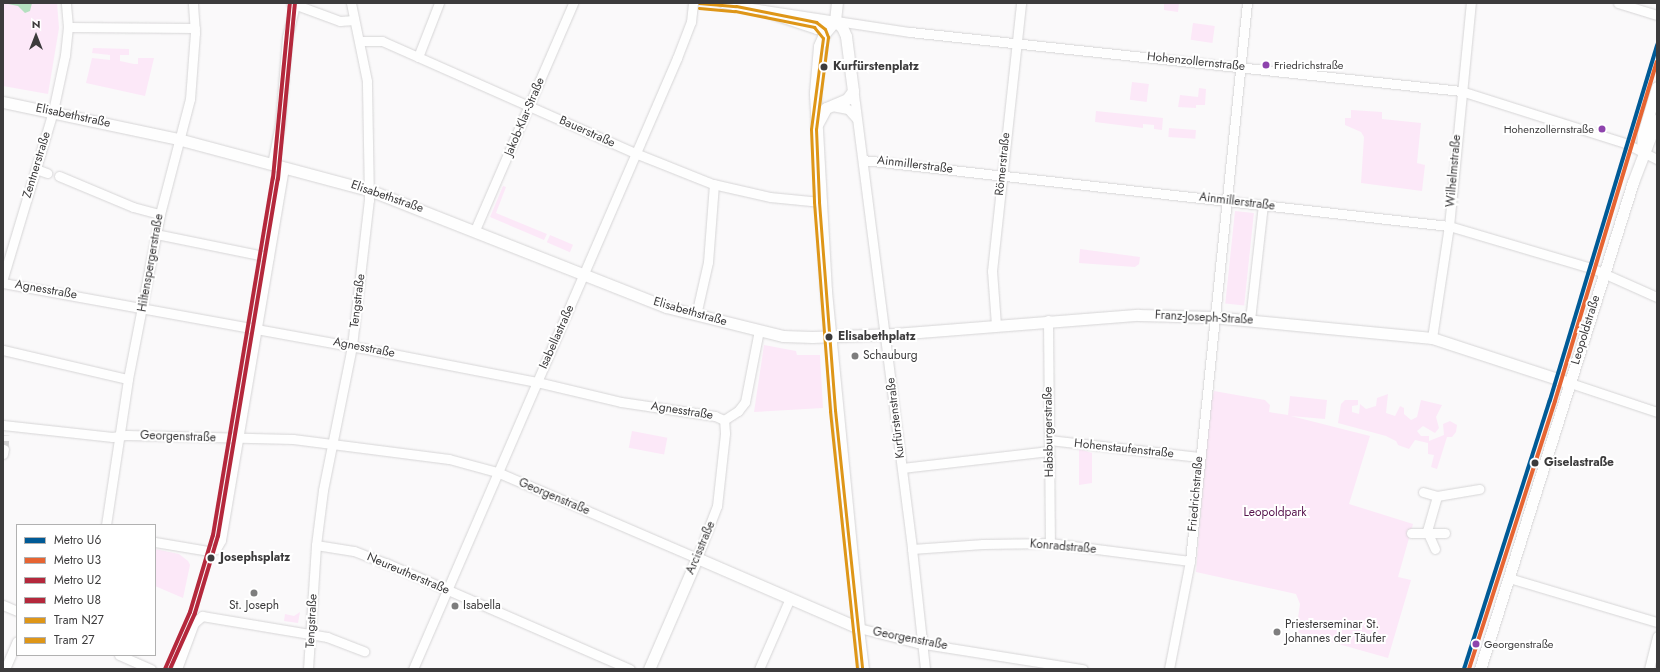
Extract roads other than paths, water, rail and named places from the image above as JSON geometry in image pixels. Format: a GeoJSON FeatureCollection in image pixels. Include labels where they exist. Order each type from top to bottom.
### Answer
{"type":"FeatureCollection","features":[{"type":"Feature","properties":{"kind":"main road"},"geometry":{"type":"LineString","coordinates":[[837,3],[835,21],[822,38],[816,62],[815,92],[831,337],[859,628]]}},
{"type":"Feature","properties":{"kind":"main road"},"geometry":{"type":"LineString","coordinates":[[817,128],[821,114],[830,106],[848,98],[853,87],[846,36],[842,27],[835,21]]}},
{"type":"Feature","properties":{"kind":"main road","name":"Leopoldstraße"},"geometry":{"type":"LineString","coordinates":[[1480,669],[1642,152],[1643,134],[1657,87]]}},
{"type":"Feature","properties":{"kind":"main road"},"geometry":{"type":"LineString","coordinates":[[815,92],[822,103],[830,106]]}},
{"type":"Feature","properties":{"kind":"main road","name":"Elisabethstraße"},"geometry":{"type":"LineString","coordinates":[[3,102],[53,111],[178,140],[369,190],[475,230],[666,307],[759,330]]}},
{"type":"Feature","properties":{"kind":"main road","name":"Leopoldstraße"},"geometry":{"type":"LineString","coordinates":[[1642,152],[1652,137],[1657,119]]}},
{"type":"Feature","properties":{"kind":"main road","name":"Franz-Joseph-Straße"},"geometry":{"type":"LineString","coordinates":[[831,337],[886,334],[1048,320],[1138,315],[1213,317],[1432,338],[1570,383]]}},
{"type":"Feature","properties":{"kind":"main road"},"geometry":{"type":"LineString","coordinates":[[759,330],[795,337],[831,337]]}},
{"type":"Feature","properties":{"kind":"main road","name":"Georgenstraße"},"geometry":{"type":"LineString","coordinates":[[697,558],[859,628]]}},
{"type":"Feature","properties":{"kind":"main road","name":"Arcisstraße"},"geometry":{"type":"LineString","coordinates":[[649,669],[697,558]]}},
{"type":"Feature","properties":{"kind":"street","name":"Zentnerstraße"},"geometry":{"type":"LineString","coordinates":[[3,278],[53,111],[65,55],[68,27],[66,3]]}},
{"type":"Feature","properties":{"kind":"street","name":"Hiltenspergerstraße"},"geometry":{"type":"LineString","coordinates":[[106,524],[121,436],[128,379],[156,234],[192,85],[195,28],[193,3]]}},
{"type":"Feature","properties":{"kind":"street","name":"Tengstraße"},"geometry":{"type":"LineString","coordinates":[[308,669],[312,635],[316,545],[331,444],[352,346],[369,190],[368,96],[361,41],[354,20],[351,3]]}},
{"type":"Feature","properties":{"kind":"street"},"geometry":{"type":"LineString","coordinates":[[418,57],[439,3]]}},
{"type":"Feature","properties":{"kind":"street","name":"Jakob-Klar-Straße"},"geometry":{"type":"LineString","coordinates":[[475,230],[530,106],[573,3]]}},
{"type":"Feature","properties":{"kind":"street","name":"Isabellastraße"},"geometry":{"type":"LineString","coordinates":[[413,669],[691,22],[693,3]]}},
{"type":"Feature","properties":{"kind":"street","name":"Hohenzollernstraße"},"geometry":{"type":"LineString","coordinates":[[723,3],[835,21],[1017,43],[1461,91],[1594,132],[1657,159]]}},
{"type":"Feature","properties":{"kind":"street","name":"Römerstraße"},"geometry":{"type":"LineString","coordinates":[[996,325],[992,276],[1021,3]]}},
{"type":"Feature","properties":{"kind":"street"},"geometry":{"type":"LineString","coordinates":[[1226,202],[1247,3]]}},
{"type":"Feature","properties":{"kind":"street","name":"Wilhelmstraße"},"geometry":{"type":"LineString","coordinates":[[1432,338],[1449,226],[1461,91],[1471,3]]}},
{"type":"Feature","properties":{"kind":"street"},"geometry":{"type":"LineString","coordinates":[[1618,3],[1657,15]]}},
{"type":"Feature","properties":{"kind":"street"},"geometry":{"type":"LineString","coordinates":[[272,164],[283,103],[286,37],[293,4],[340,21],[354,20]]}},
{"type":"Feature","properties":{"kind":"street","name":"Hohenzollernstraße"},"geometry":{"type":"LineString","coordinates":[[751,8],[813,28],[823,28],[835,21]]}},
{"type":"Feature","properties":{"kind":"street"},"geometry":{"type":"LineString","coordinates":[[68,27],[195,28]]}},
{"type":"Feature","properties":{"kind":"street"},"geometry":{"type":"LineString","coordinates":[[813,28],[822,38]]}},
{"type":"Feature","properties":{"kind":"street","name":"Bauerstraße"},"geometry":{"type":"LineString","coordinates":[[361,41],[375,39],[635,153],[714,184],[770,197],[821,202]]}},
{"type":"Feature","properties":{"kind":"street"},"geometry":{"type":"LineString","coordinates":[[853,87],[857,119]]}},
{"type":"Feature","properties":{"kind":"street"},"geometry":{"type":"LineString","coordinates":[[830,106],[848,109],[857,119]]}},
{"type":"Feature","properties":{"kind":"street","name":"Kurfürstenstraße"},"geometry":{"type":"LineString","coordinates":[[857,119],[886,334],[925,669]]}},
{"type":"Feature","properties":{"kind":"street","name":"Ainmillerstraße"},"geometry":{"type":"LineString","coordinates":[[863,160],[1449,226],[1587,266],[1657,298]]}},
{"type":"Feature","properties":{"kind":"street"},"geometry":{"type":"LineString","coordinates":[[156,542],[213,551],[221,540],[284,167]]}},
{"type":"Feature","properties":{"kind":"street"},"geometry":{"type":"LineString","coordinates":[[36,169],[46,173]]}},
{"type":"Feature","properties":{"kind":"street"},"geometry":{"type":"LineString","coordinates":[[59,176],[133,207],[160,214]]}},
{"type":"Feature","properties":{"kind":"street"},"geometry":{"type":"LineString","coordinates":[[696,315],[708,262],[714,184]]}},
{"type":"Feature","properties":{"kind":"street","name":"Friedrichstraße"},"geometry":{"type":"LineString","coordinates":[[1169,669],[1190,561],[1213,317],[1226,202]]}},
{"type":"Feature","properties":{"kind":"street"},"geometry":{"type":"LineString","coordinates":[[1250,320],[1263,206]]}},
{"type":"Feature","properties":{"kind":"street"},"geometry":{"type":"LineString","coordinates":[[156,234],[269,257]]}},
{"type":"Feature","properties":{"kind":"street","name":"Agnesstraße"},"geometry":{"type":"LineString","coordinates":[[3,283],[143,307],[352,346],[537,382],[621,402],[715,416],[724,420]]}},
{"type":"Feature","properties":{"kind":"street","name":"Habsburgerstraße"},"geometry":{"type":"LineString","coordinates":[[1048,320],[1050,543]]}},
{"type":"Feature","properties":{"kind":"street"},"geometry":{"type":"LineString","coordinates":[[724,420],[734,414],[745,402],[759,330]]}},
{"type":"Feature","properties":{"kind":"street"},"geometry":{"type":"LineString","coordinates":[[3,350],[128,379]]}},
{"type":"Feature","properties":{"kind":"street"},"geometry":{"type":"LineString","coordinates":[[1570,383],[1657,412]]}},
{"type":"Feature","properties":{"kind":"street","name":"Arcisstraße"},"geometry":{"type":"LineString","coordinates":[[697,558],[717,506],[725,433],[724,420]]}},
{"type":"Feature","properties":{"kind":"street","name":"Georgenstraße"},"geometry":{"type":"LineString","coordinates":[[5,429],[121,436],[293,440],[449,459],[497,472],[697,558]]}},
{"type":"Feature","properties":{"kind":"street","name":"Hohenstaufenstraße"},"geometry":{"type":"LineString","coordinates":[[1049,440],[1199,457]]}},
{"type":"Feature","properties":{"kind":"street"},"geometry":{"type":"LineString","coordinates":[[902,468],[1049,451]]}},
{"type":"Feature","properties":{"kind":"street"},"geometry":{"type":"LineString","coordinates":[[1423,492],[1437,496],[1479,489]]}},
{"type":"Feature","properties":{"kind":"street"},"geometry":{"type":"LineString","coordinates":[[1435,549],[1427,531],[1437,496]]}},
{"type":"Feature","properties":{"kind":"street"},"geometry":{"type":"LineString","coordinates":[[1411,533],[1427,531],[1444,533]]}},
{"type":"Feature","properties":{"kind":"street","name":"Konradstraße"},"geometry":{"type":"LineString","coordinates":[[912,549],[983,544],[1050,543],[1190,561]]}},
{"type":"Feature","properties":{"kind":"street","name":"Neureutherstraße"},"geometry":{"type":"LineString","coordinates":[[316,545],[354,551],[630,669]]}},
{"type":"Feature","properties":{"kind":"street"},"geometry":{"type":"LineString","coordinates":[[1509,578],[1657,622]]}},
{"type":"Feature","properties":{"kind":"street"},"geometry":{"type":"LineString","coordinates":[[759,669],[790,598]]}},
{"type":"Feature","properties":{"kind":"street"},"geometry":{"type":"LineString","coordinates":[[3,605],[16,611]]}},
{"type":"Feature","properties":{"kind":"street"},"geometry":{"type":"LineString","coordinates":[[177,669],[194,623],[200,616],[334,638],[364,651]]}},
{"type":"Feature","properties":{"kind":"street"},"geometry":{"type":"LineString","coordinates":[[859,628],[864,669]]}},
{"type":"Feature","properties":{"kind":"street","name":"Georgenstraße"},"geometry":{"type":"LineString","coordinates":[[859,628],[923,643],[1083,669]]}},
{"type":"Feature","properties":{"kind":"street"},"geometry":{"type":"LineString","coordinates":[[1649,669],[1657,636]]}},
{"type":"Feature","properties":{"kind":"street"},"geometry":{"type":"LineString","coordinates":[[5,669],[16,643]]}},
{"type":"Feature","properties":{"kind":"street"},"geometry":{"type":"LineString","coordinates":[[122,656],[151,669]]}},
{"type":"Feature","properties":{"kind":"tunnel"},"geometry":{"type":"LineString","coordinates":[[4,449],[5,435]]}},
{"type":"Feature","properties":{"kind":"metro line","name":"U2"},"geometry":{"type":"LineString","coordinates":[[165,669],[190,612],[213,535],[273,178],[290,3]]}},
{"type":"Feature","properties":{"kind":"metro line","name":"U8"},"geometry":{"type":"LineString","coordinates":[[170,669],[195,613],[218,536],[278,179],[295,3]]}},
{"type":"Feature","properties":{"kind":"metro line","name":"U6"},"geometry":{"type":"LineString","coordinates":[[1464,669],[1550,400],[1657,45]]}},
{"type":"Feature","properties":{"kind":"metro line","name":"U3"},"geometry":{"type":"LineString","coordinates":[[1469,669],[1555,401],[1657,62]]}},
{"type":"Feature","properties":{"kind":"tram line","name":"N27"},"geometry":{"type":"LineString","coordinates":[[699,3],[736,6],[816,22],[825,29],[828,37],[816,129],[819,202],[835,410],[862,669]]}},
{"type":"Feature","properties":{"kind":"tram line","name":"27"},"geometry":{"type":"LineString","coordinates":[[699,8],[735,11],[814,27],[823,38],[811,129],[814,202],[830,411],[857,669]]}},
{"type":"Feature","properties":{"kind":"place","name":"Friedrichstraße"},"geometry":{"type":"Point","coordinates":[1266,65]}},
{"type":"Feature","properties":{"kind":"place","name":"Kurfürstenplatz"},"geometry":{"type":"Point","coordinates":[824,67]}},
{"type":"Feature","properties":{"kind":"place","name":"Hohenzollernstraße"},"geometry":{"type":"Point","coordinates":[1602,129]}},
{"type":"Feature","properties":{"kind":"place","name":"Elisabethplatz"},"geometry":{"type":"Point","coordinates":[829,337]}},
{"type":"Feature","properties":{"kind":"place","name":"Schauburg"},"geometry":{"type":"Point","coordinates":[855,356]}},
{"type":"Feature","properties":{"kind":"place","name":"Giselastraße"},"geometry":{"type":"Point","coordinates":[1535,463]}},
{"type":"Feature","properties":{"kind":"place","name":"Josephsplatz"},"geometry":{"type":"Point","coordinates":[211,558]}},
{"type":"Feature","properties":{"kind":"place","name":"St. Joseph"},"geometry":{"type":"Point","coordinates":[254,593]}},
{"type":"Feature","properties":{"kind":"place","name":"Isabella"},"geometry":{"type":"Point","coordinates":[455,606]}},
{"type":"Feature","properties":{"kind":"place","name":"Priesterseminar St. Johannes der Täufer"},"geometry":{"type":"Point","coordinates":[1277,632]}},
{"type":"Feature","properties":{"kind":"place","name":"Georgenstraße"},"geometry":{"type":"Point","coordinates":[1476,644]}},
{"type":"Feature","properties":{"kind":"park label","name":"Leopoldpark"},"geometry":{"type":"Point","coordinates":[1275,513]}}]}
